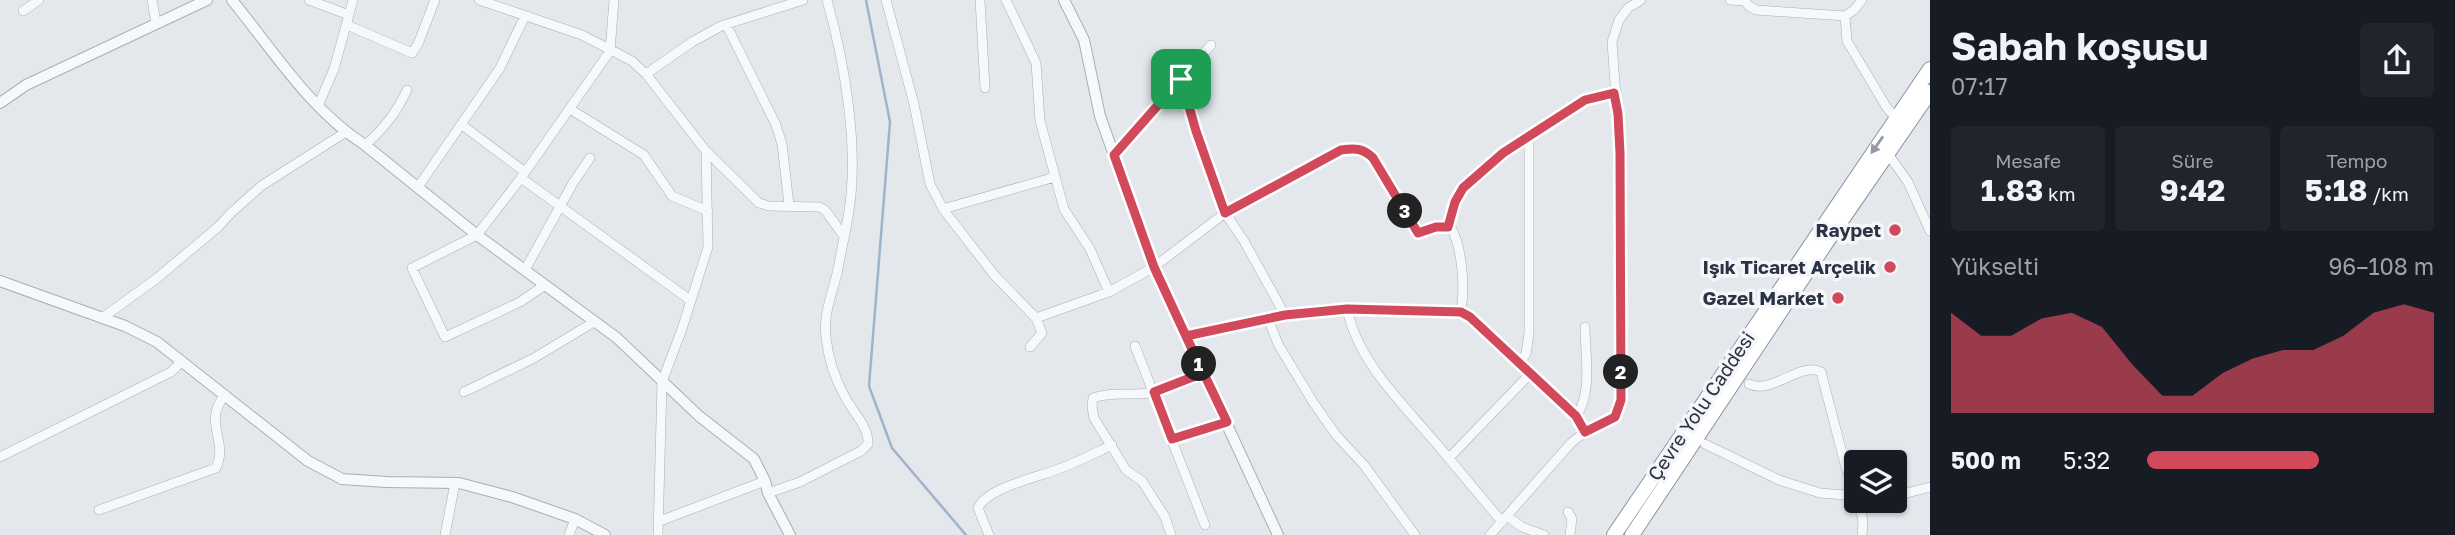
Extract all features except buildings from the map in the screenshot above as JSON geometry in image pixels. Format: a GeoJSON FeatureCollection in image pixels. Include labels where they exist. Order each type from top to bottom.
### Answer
{"type":"FeatureCollection","features":[{"type":"Feature","properties":{"kind":"highway","name":"Çevre Yolu Caddesi"},"geometry":{"type":"LineString","coordinates":[[1613,535],[1930,69]]}},
{"type":"Feature","properties":{"kind":"highway","name":"Çevre Yolu Caddesi"},"geometry":{"type":"LineString","coordinates":[[1633,535],[1930,92]]}},
{"type":"Feature","properties":{"kind":"street"},"geometry":{"type":"LineString","coordinates":[[23,11],[39,0]]}},
{"type":"Feature","properties":{"kind":"street"},"geometry":{"type":"LineString","coordinates":[[152,0],[156,23]]}},
{"type":"Feature","properties":{"kind":"street"},"geometry":{"type":"LineString","coordinates":[[0,103],[26,85],[207,0]]}},
{"type":"Feature","properties":{"kind":"street"},"geometry":{"type":"LineString","coordinates":[[232,0],[318,106],[346,132],[477,235],[617,338],[699,416],[754,459],[790,535]]}},
{"type":"Feature","properties":{"kind":"street"},"geometry":{"type":"LineString","coordinates":[[309,0],[412,52],[418,44],[435,0]]}},
{"type":"Feature","properties":{"kind":"street"},"geometry":{"type":"LineString","coordinates":[[318,106],[334,69],[353,0]]}},
{"type":"Feature","properties":{"kind":"street"},"geometry":{"type":"LineString","coordinates":[[479,0],[582,35],[632,61],[646,74],[706,151],[759,203],[769,206],[819,207],[825,210],[843,235]]}},
{"type":"Feature","properties":{"kind":"street"},"geometry":{"type":"LineString","coordinates":[[545,285],[520,302],[445,337],[412,268],[477,235],[523,175],[610,51],[614,0]]}},
{"type":"Feature","properties":{"kind":"street"},"geometry":{"type":"LineString","coordinates":[[646,74],[692,42],[726,24],[803,0]]}},
{"type":"Feature","properties":{"kind":"street"},"geometry":{"type":"LineString","coordinates":[[768,493],[800,482],[861,451],[868,444],[869,438],[837,382],[826,336],[825,310],[838,269],[851,191],[850,133],[841,50],[828,0]]}},
{"type":"Feature","properties":{"kind":"street"},"geometry":{"type":"LineString","coordinates":[[886,0],[914,104],[930,184],[943,209],[995,276],[1035,318],[1042,333],[1030,347]]}},
{"type":"Feature","properties":{"kind":"street"},"geometry":{"type":"LineString","coordinates":[[980,0],[985,88]]}},
{"type":"Feature","properties":{"kind":"street"},"geometry":{"type":"LineString","coordinates":[[1006,0],[1036,63],[1040,121],[1064,209],[1090,249],[1109,292]]}},
{"type":"Feature","properties":{"kind":"street"},"geometry":{"type":"LineString","coordinates":[[1064,0],[1084,40],[1100,116],[1154,267],[1278,535]]}},
{"type":"Feature","properties":{"kind":"street"},"geometry":{"type":"LineString","coordinates":[[1490,535],[1571,443],[1585,432],[1615,417],[1621,400],[1620,153],[1614,93],[1613,34],[1623,13],[1641,0]]}},
{"type":"Feature","properties":{"kind":"street"},"geometry":{"type":"LineString","coordinates":[[1730,0],[1744,0],[1756,10],[1845,16],[1862,0]]}},
{"type":"Feature","properties":{"kind":"street"},"geometry":{"type":"LineString","coordinates":[[418,187],[500,68],[525,16]]}},
{"type":"Feature","properties":{"kind":"street"},"geometry":{"type":"LineString","coordinates":[[1845,16],[1847,41],[1887,108],[1896,118]]}},
{"type":"Feature","properties":{"kind":"street"},"geometry":{"type":"LineString","coordinates":[[726,24],[776,125],[782,144],[789,205]]}},
{"type":"Feature","properties":{"kind":"street"},"geometry":{"type":"LineString","coordinates":[[1114,155],[1211,45]]}},
{"type":"Feature","properties":{"kind":"street"},"geometry":{"type":"LineString","coordinates":[[1181,79],[1225,213],[1244,241],[1285,315]]}},
{"type":"Feature","properties":{"kind":"street"},"geometry":{"type":"LineString","coordinates":[[365,145],[398,110],[407,90]]}},
{"type":"Feature","properties":{"kind":"street"},"geometry":{"type":"LineString","coordinates":[[1448,227],[1455,202],[1467,183],[1503,153],[1585,100],[1614,93]]}},
{"type":"Feature","properties":{"kind":"street"},"geometry":{"type":"LineString","coordinates":[[570,109],[644,155],[673,196],[708,211]]}},
{"type":"Feature","properties":{"kind":"street"},"geometry":{"type":"LineString","coordinates":[[462,125],[562,206],[690,300]]}},
{"type":"Feature","properties":{"kind":"street"},"geometry":{"type":"LineString","coordinates":[[102,318],[167,270],[261,186],[346,132]]}},
{"type":"Feature","properties":{"kind":"street"},"geometry":{"type":"LineString","coordinates":[[1519,363],[1526,355],[1528,333],[1529,138]]}},
{"type":"Feature","properties":{"kind":"street"},"geometry":{"type":"LineString","coordinates":[[1035,318],[1109,292],[1154,267],[1225,213],[1341,150],[1362,149],[1373,158],[1418,233],[1436,227],[1448,227],[1455,234],[1463,302],[1461,312]]}},
{"type":"Feature","properties":{"kind":"street"},"geometry":{"type":"LineString","coordinates":[[658,535],[662,382],[708,247],[706,151]]}},
{"type":"Feature","properties":{"kind":"street"},"geometry":{"type":"LineString","coordinates":[[1888,154],[1908,182],[1930,231]]}},
{"type":"Feature","properties":{"kind":"street"},"geometry":{"type":"LineString","coordinates":[[525,270],[573,183],[590,158]]}},
{"type":"Feature","properties":{"kind":"street"},"geometry":{"type":"LineString","coordinates":[[943,209],[1055,177]]}},
{"type":"Feature","properties":{"kind":"street"},"geometry":{"type":"LineString","coordinates":[[0,281],[102,318],[158,342],[309,461],[342,479],[455,483],[512,497],[575,519],[606,535]]}},
{"type":"Feature","properties":{"kind":"street"},"geometry":{"type":"LineString","coordinates":[[1186,336],[1285,315],[1347,309],[1461,312],[1470,317],[1529,375],[1576,416],[1585,432]]}},
{"type":"Feature","properties":{"kind":"street"},"geometry":{"type":"LineString","coordinates":[[1347,309],[1353,331],[1367,358],[1449,458],[1504,519],[1544,535]]}},
{"type":"Feature","properties":{"kind":"street"},"geometry":{"type":"LineString","coordinates":[[1268,318],[1279,344],[1313,402],[1336,435],[1364,465],[1415,535]]}},
{"type":"Feature","properties":{"kind":"street"},"geometry":{"type":"LineString","coordinates":[[464,392],[534,358],[594,322]]}},
{"type":"Feature","properties":{"kind":"street"},"geometry":{"type":"LineString","coordinates":[[1576,416],[1586,395],[1585,327]]}},
{"type":"Feature","properties":{"kind":"street"},"geometry":{"type":"LineString","coordinates":[[1135,346],[1205,525]]}},
{"type":"Feature","properties":{"kind":"street"},"geometry":{"type":"LineString","coordinates":[[0,457],[171,372],[182,361]]}},
{"type":"Feature","properties":{"kind":"street"},"geometry":{"type":"LineString","coordinates":[[1749,384],[1762,387],[1813,369],[1821,372],[1844,460]]}},
{"type":"Feature","properties":{"kind":"street"},"geometry":{"type":"LineString","coordinates":[[1171,535],[1165,517],[1142,481],[1126,470],[1094,418],[1093,398],[1112,394],[1154,392],[1203,373]]}},
{"type":"Feature","properties":{"kind":"street"},"geometry":{"type":"LineString","coordinates":[[1449,458],[1529,375]]}},
{"type":"Feature","properties":{"kind":"street"},"geometry":{"type":"LineString","coordinates":[[99,510],[216,468],[221,458],[214,416],[216,404],[225,395]]}},
{"type":"Feature","properties":{"kind":"street"},"geometry":{"type":"LineString","coordinates":[[1172,439],[1227,422]]}},
{"type":"Feature","properties":{"kind":"street"},"geometry":{"type":"LineString","coordinates":[[1705,444],[1779,480],[1820,494],[1844,495]]}},
{"type":"Feature","properties":{"kind":"street"},"geometry":{"type":"LineString","coordinates":[[989,535],[978,508],[985,499],[1002,489],[1061,468],[1112,445]]}},
{"type":"Feature","properties":{"kind":"street"},"geometry":{"type":"LineString","coordinates":[[660,521],[765,481]]}},
{"type":"Feature","properties":{"kind":"street"},"geometry":{"type":"LineString","coordinates":[[445,535],[455,483]]}},
{"type":"Feature","properties":{"kind":"street"},"geometry":{"type":"LineString","coordinates":[[1907,493],[1930,487]]}},
{"type":"Feature","properties":{"kind":"street"},"geometry":{"type":"LineString","coordinates":[[1568,512],[1572,519],[1570,535]]}},
{"type":"Feature","properties":{"kind":"street"},"geometry":{"type":"LineString","coordinates":[[1862,513],[1862,535]]}},
{"type":"Feature","properties":{"kind":"street"},"geometry":{"type":"LineString","coordinates":[[569,535],[575,519]]}},
{"type":"Feature","properties":{"kind":"waterway"},"geometry":{"type":"LineString","coordinates":[[866,0],[890,122],[869,386],[892,448],[966,535]]}},
{"type":"Feature","properties":{"kind":"place","name":"Raypet"},"geometry":{"type":"Point","coordinates":[1895,230]}},
{"type":"Feature","properties":{"kind":"place","name":"Işık Ticaret Arçelik"},"geometry":{"type":"Point","coordinates":[1890,267]}},
{"type":"Feature","properties":{"kind":"place","name":"Gazel Market"},"geometry":{"type":"Point","coordinates":[1838,298]}},
{"type":"Feature","properties":{"kind":"route"},"geometry":{"type":"LineString","coordinates":[[1181,79],[1225,213],[1341,150],[1354,148],[1366,151],[1373,158],[1418,233],[1436,227],[1448,227],[1455,202],[1463,188],[1503,153],[1585,100],[1614,93],[1620,153],[1621,400],[1615,417],[1585,432],[1576,416],[1529,375],[1470,317],[1461,312],[1347,309],[1285,315],[1186,336],[1227,422],[1172,439],[1154,392],[1203,373],[1154,267],[1114,155],[1181,79]]}}]}
